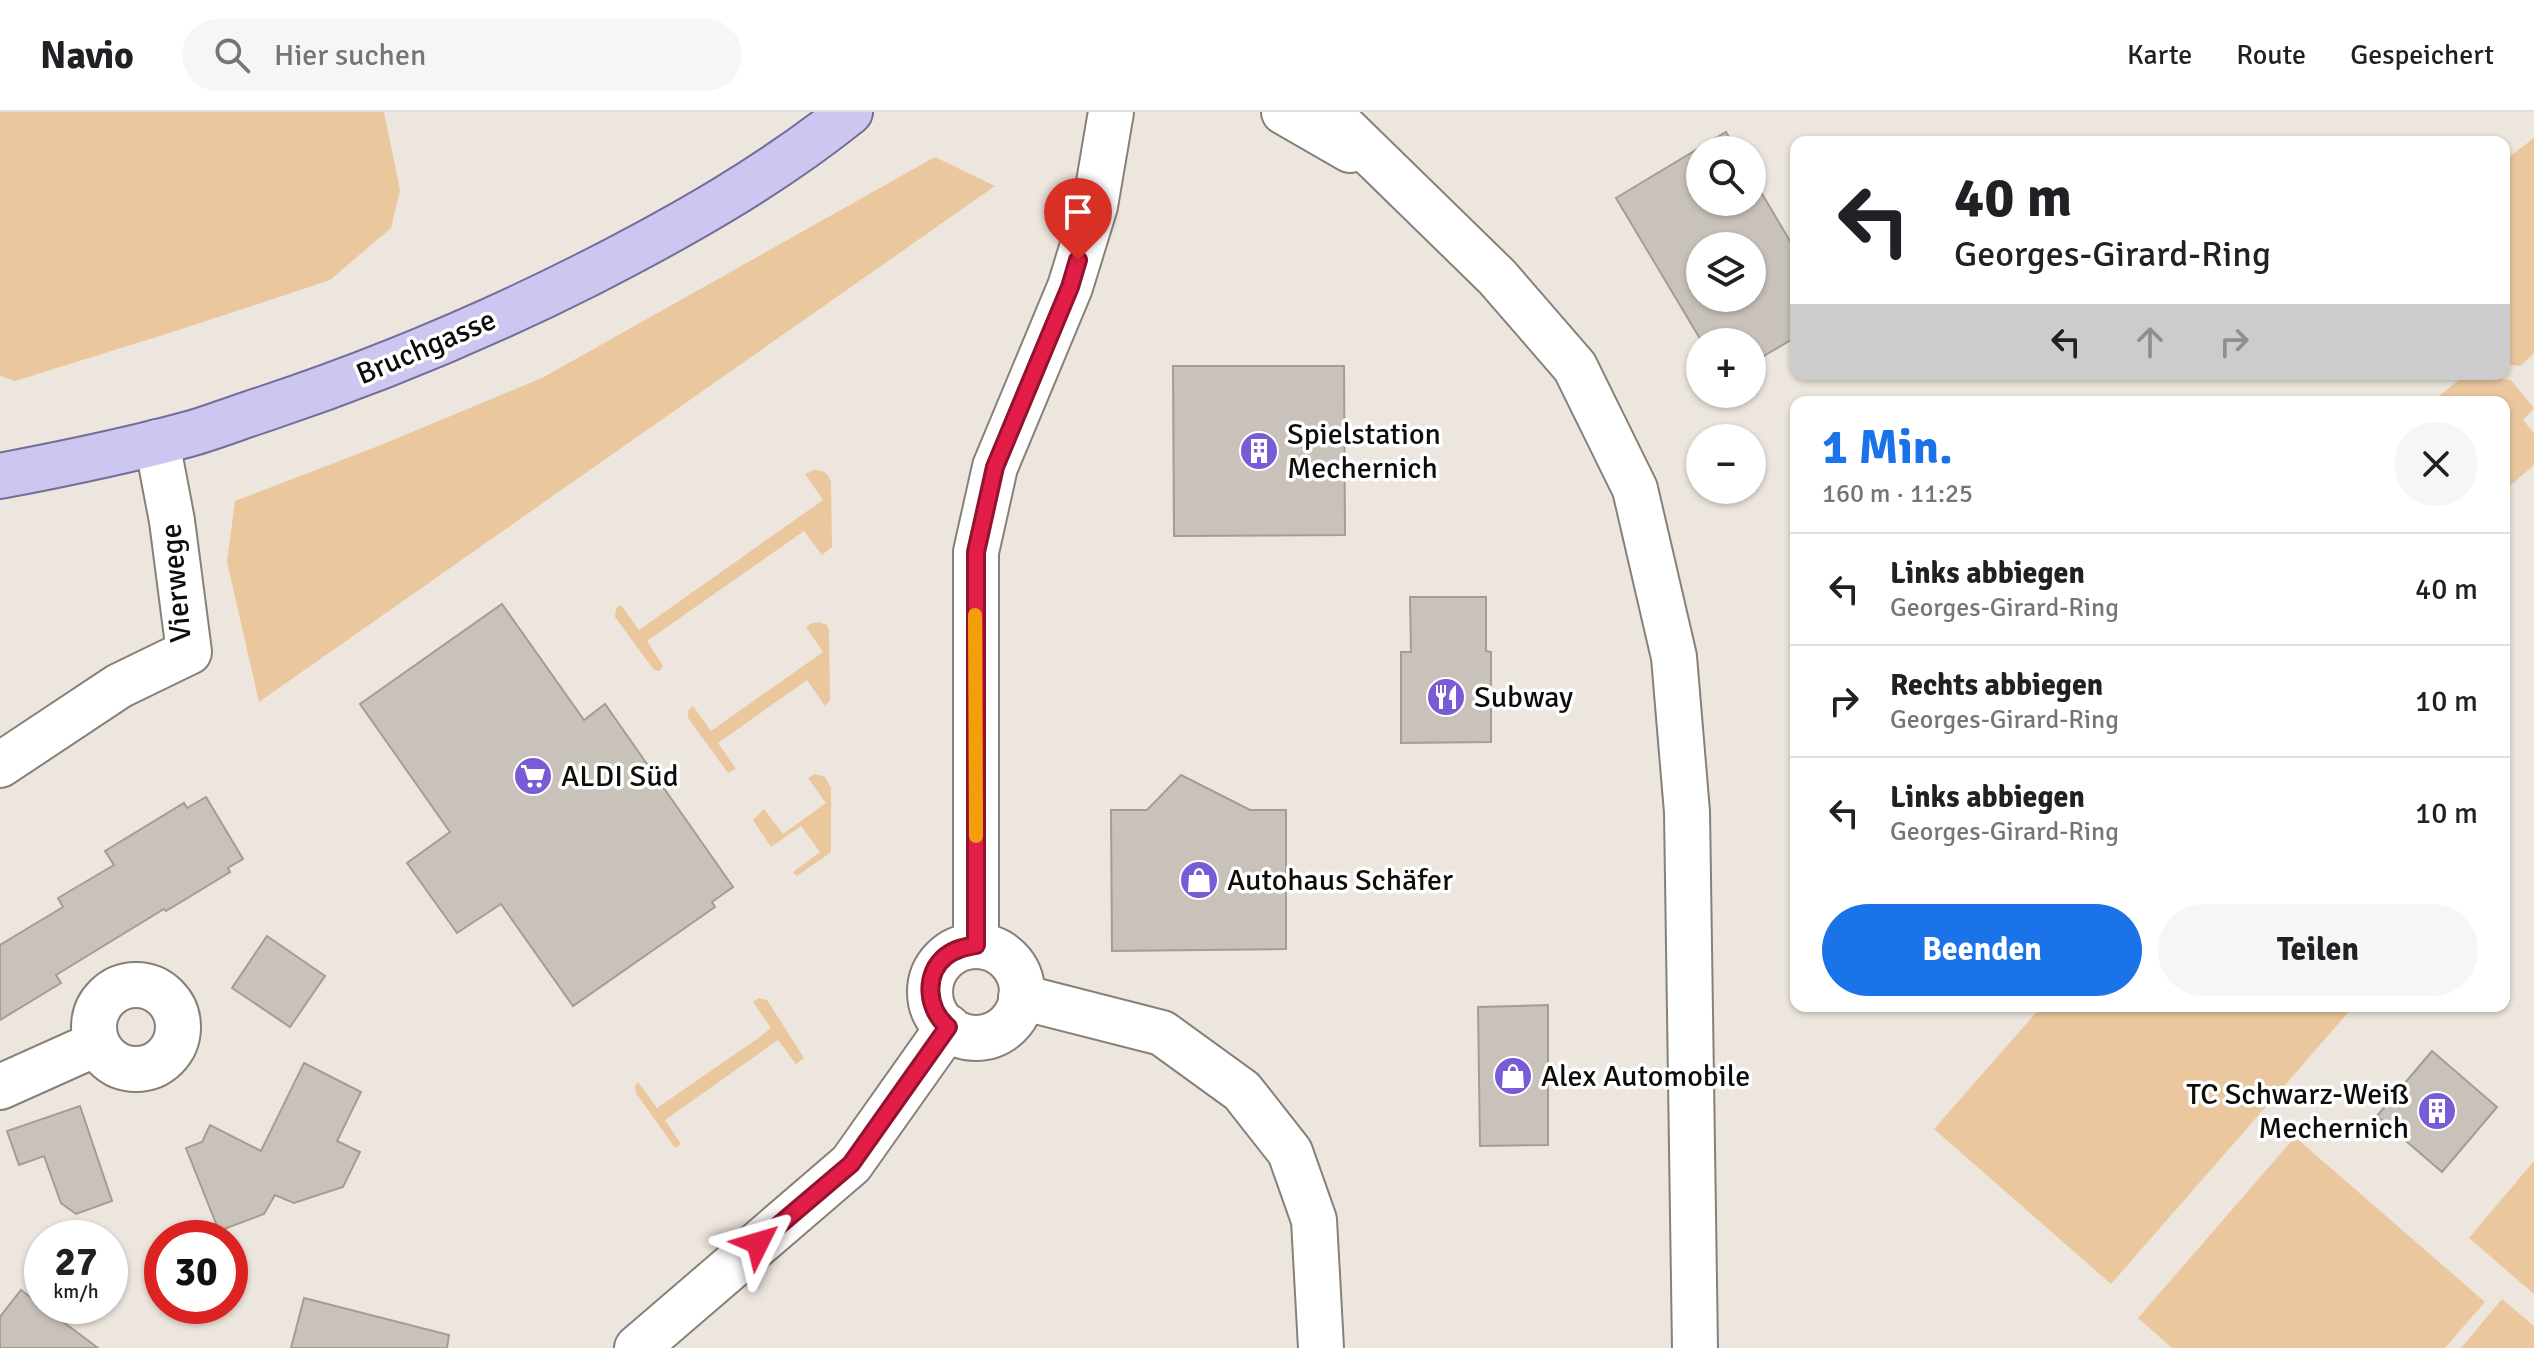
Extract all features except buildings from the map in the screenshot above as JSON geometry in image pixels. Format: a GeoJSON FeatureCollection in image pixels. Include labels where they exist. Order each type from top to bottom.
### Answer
{"type":"FeatureCollection","features":[{"type":"Feature","properties":{"kind":"main road","name":"Bruchgasse"},"geometry":{"type":"LineString","coordinates":[[0,476],[193,433],[342,383],[467,333],[598,269],[706,211],[752,184],[835,124],[872,112]]}},
{"type":"Feature","properties":{"kind":"street"},"geometry":{"type":"LineString","coordinates":[[976,945],[976,552],[995,467],[1070,287],[1095,206],[1111,112]]}},
{"type":"Feature","properties":{"kind":"street"},"geometry":{"type":"LineString","coordinates":[[1284,112],[1387,172]]}},
{"type":"Feature","properties":{"kind":"street"},"geometry":{"type":"LineString","coordinates":[[1328,112],[1497,277],[1575,367],[1635,489],[1674,657],[1687,812],[1695,1348]]}},
{"type":"Feature","properties":{"kind":"street","name":"Vierwege"},"geometry":{"type":"LineString","coordinates":[[0,765],[119,686],[189,652],[172,521],[157,442]]}},
{"type":"Feature","properties":{"kind":"street"},"geometry":{"type":"LineString","coordinates":[[976,945],[992,948],[1007,957],[1018,971],[1021,997],[1013,1019],[1000,1031],[985,1037],[967,1038],[939,1020],[932,1005],[930,988],[934,972],[944,958],[959,949],[976,945]]}},
{"type":"Feature","properties":{"kind":"street"},"geometry":{"type":"LineString","coordinates":[[1021,997],[1162,1033],[1242,1091],[1290,1152],[1314,1220],[1321,1348]]}},
{"type":"Feature","properties":{"kind":"street"},"geometry":{"type":"LineString","coordinates":[[637,1348],[851,1164],[948,1027]]}},
{"type":"Feature","properties":{"kind":"street"},"geometry":{"type":"LineString","coordinates":[[0,1087],[96,1044]]}},
{"type":"Feature","properties":{"kind":"shaded area"},"geometry":{"type":"Polygon","coordinates":[[[0,112],[384,112],[400,190],[391,228],[330,280],[15,381],[0,376],[0,112]]]}},
{"type":"Feature","properties":{"kind":"shaded area"},"geometry":{"type":"Polygon","coordinates":[[[2534,138],[2534,353],[2520,366],[2510,365],[2510,156],[2534,138]]]}},
{"type":"Feature","properties":{"kind":"shaded area"},"geometry":{"type":"Polygon","coordinates":[[[935,157],[995,186],[259,702],[227,562],[235,501],[542,378],[935,157]]]}},
{"type":"Feature","properties":{"kind":"shaded area"},"geometry":{"type":"Polygon","coordinates":[[[2459,380],[2511,380],[2534,408],[2523,420],[2534,433],[2534,465],[2510,486],[2510,396],[2439,396],[2459,380]]]}},
{"type":"Feature","properties":{"kind":"shaded area"},"geometry":{"type":"Polygon","coordinates":[[[814,470],[825,473],[831,482],[832,547],[822,555],[804,531],[647,641],[663,666],[660,671],[654,670],[615,617],[616,608],[621,605],[639,630],[823,500],[805,474],[814,470]]]}},
{"type":"Feature","properties":{"kind":"shaded area"},"geometry":{"type":"Polygon","coordinates":[[[819,622],[827,625],[829,630],[830,700],[825,706],[807,680],[718,743],[736,769],[728,773],[688,718],[688,711],[693,706],[711,731],[823,652],[806,627],[819,622]]]}},
{"type":"Feature","properties":{"kind":"shaded area"},"geometry":{"type":"Polygon","coordinates":[[[815,774],[825,777],[831,788],[831,852],[797,876],[793,872],[820,852],[801,826],[771,847],[753,820],[764,809],[783,834],[826,803],[808,778],[815,774]]]}},
{"type":"Feature","properties":{"kind":"shaded area"},"geometry":{"type":"Polygon","coordinates":[[[759,998],[767,1000],[804,1058],[796,1064],[778,1040],[665,1120],[681,1144],[675,1148],[636,1093],[635,1086],[638,1082],[657,1108],[757,1039],[771,1028],[753,1002],[759,998]]]}},
{"type":"Feature","properties":{"kind":"shaded area"},"geometry":{"type":"Polygon","coordinates":[[[2037,1012],[2349,1012],[2111,1284],[1934,1129],[2037,1012]]]}},
{"type":"Feature","properties":{"kind":"shaded area"},"geometry":{"type":"Polygon","coordinates":[[[2295,1137],[2485,1302],[2445,1348],[2172,1348],[2138,1318],[2295,1137]]]}},
{"type":"Feature","properties":{"kind":"shaded area"},"geometry":{"type":"Polygon","coordinates":[[[2534,1161],[2534,1294],[2469,1238],[2534,1161]]]}},
{"type":"Feature","properties":{"kind":"shaded area"},"geometry":{"type":"Polygon","coordinates":[[[2502,1299],[2534,1326],[2534,1348],[2461,1348],[2502,1299]]]}},
{"type":"Feature","properties":{"kind":"slow traffic"},"geometry":{"type":"LineString","coordinates":[[975,615],[976,836]]}},
{"type":"Feature","properties":{"kind":"place","name":"Spielstation Mechernich"},"geometry":{"type":"Point","coordinates":[1259,451]}},
{"type":"Feature","properties":{"kind":"place","name":"Subway"},"geometry":{"type":"Point","coordinates":[1446,697]}},
{"type":"Feature","properties":{"kind":"place","name":"ALDI Süd"},"geometry":{"type":"Point","coordinates":[533,776]}},
{"type":"Feature","properties":{"kind":"place","name":"Autohaus Schäfer"},"geometry":{"type":"Point","coordinates":[1199,880]}},
{"type":"Feature","properties":{"kind":"place","name":"Alex Automobile"},"geometry":{"type":"Point","coordinates":[1513,1076]}},
{"type":"Feature","properties":{"kind":"place","name":"TC Schwarz-Weiß Mechernich"},"geometry":{"type":"Point","coordinates":[2437,1111]}},
{"type":"Feature","properties":{"kind":"route"},"geometry":{"type":"LineString","coordinates":[[758,1243],[851,1164],[948,1027],[939,1020],[932,1005],[930,988],[934,972],[944,958],[959,949],[976,945],[976,552],[995,467],[1070,287],[1078,260]]}}]}
